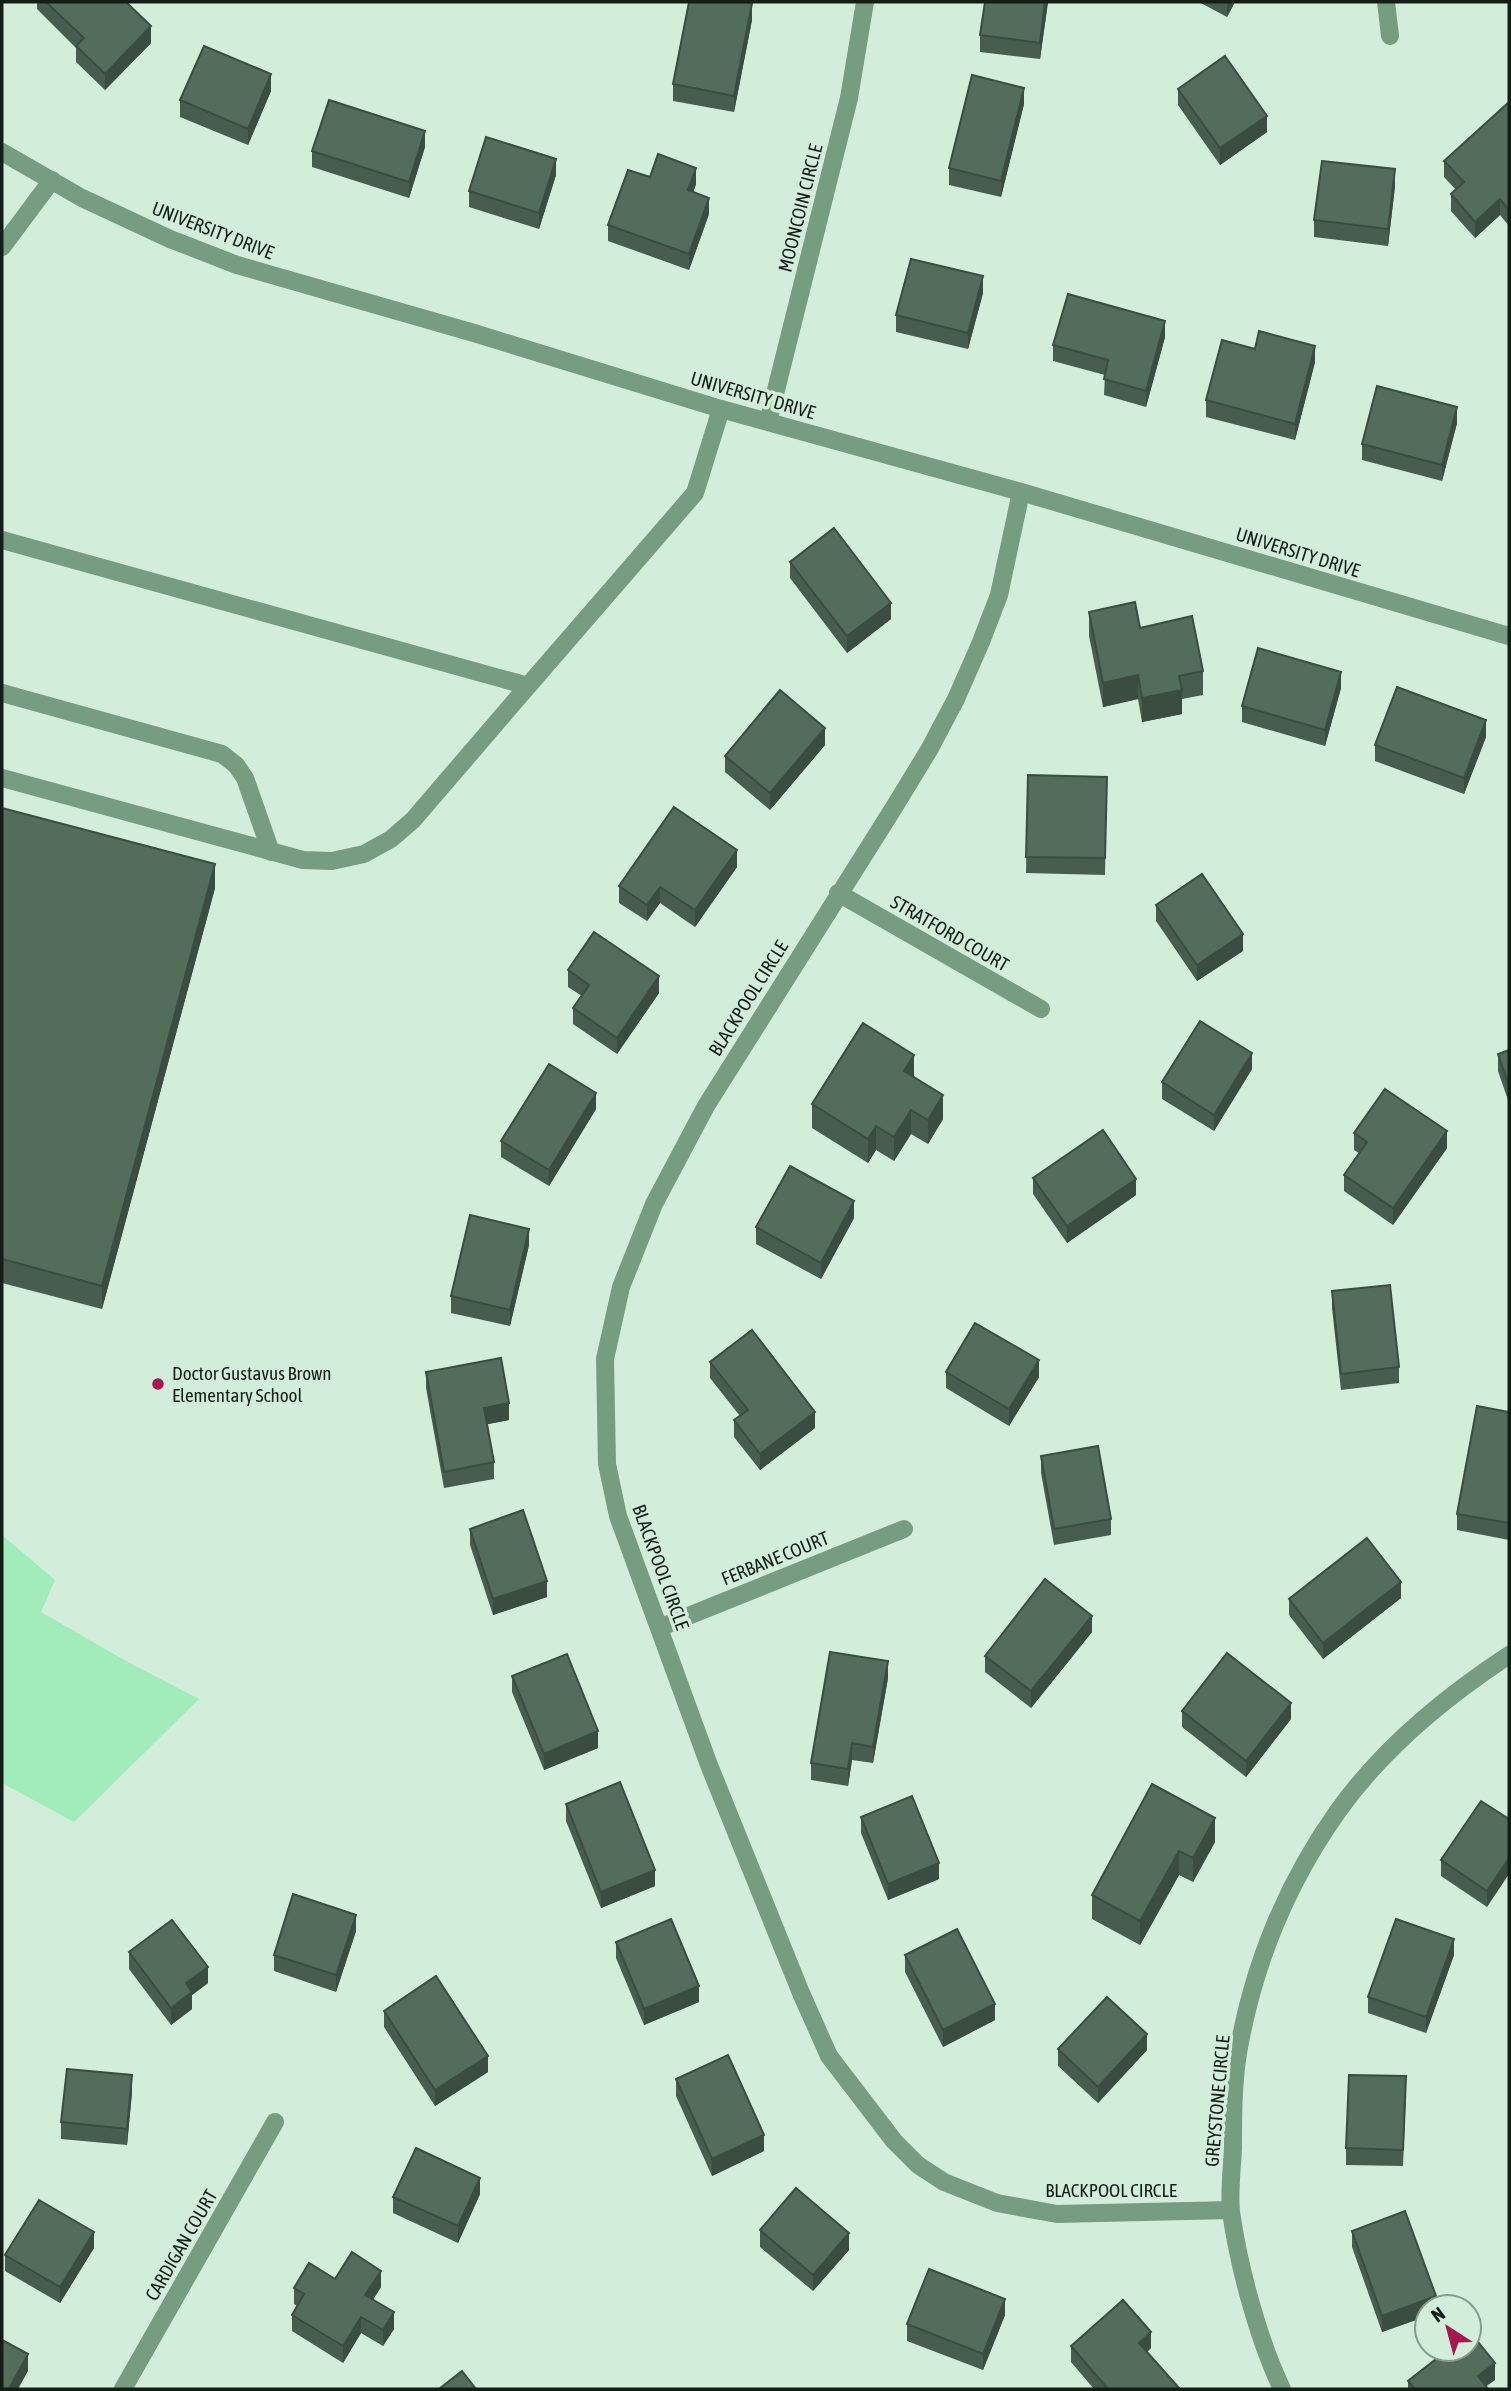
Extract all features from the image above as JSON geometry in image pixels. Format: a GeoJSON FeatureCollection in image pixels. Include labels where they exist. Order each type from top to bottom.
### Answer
{"type":"FeatureCollection","features":[{"type":"Feature","properties":{"kind":"street","name":"MOONCOIN CIRCLE"},"geometry":{"type":"LineString","coordinates":[[768,422],[849,98],[865,2]]}},
{"type":"Feature","properties":{"kind":"street"},"geometry":{"type":"LineString","coordinates":[[1386,2],[1390,36]]}},
{"type":"Feature","properties":{"kind":"street","name":"UNIVERSITY DRIVE"},"geometry":{"type":"LineString","coordinates":[[2,152],[82,198],[170,239],[237,265],[721,409],[1021,492],[1509,636]]}},
{"type":"Feature","properties":{"kind":"street"},"geometry":{"type":"LineString","coordinates":[[2,247],[52,180]]}},
{"type":"Feature","properties":{"kind":"street"},"geometry":{"type":"LineString","coordinates":[[2,778],[303,860],[332,861],[363,853],[391,839],[414,820],[695,493],[721,409]]}},
{"type":"Feature","properties":{"kind":"street","name":"BLACKPOOL CIRCLE"},"geometry":{"type":"LineString","coordinates":[[1021,492],[999,595],[956,699],[929,750],[706,1105],[653,1204],[621,1287],[605,1359],[607,1464],[618,1516],[709,1765],[801,1993],[829,2056],[894,2141],[918,2165],[944,2182],[997,2203],[1057,2214],[1231,2210]]}},
{"type":"Feature","properties":{"kind":"street"},"geometry":{"type":"LineString","coordinates":[[2,540],[528,686]]}},
{"type":"Feature","properties":{"kind":"street"},"geometry":{"type":"LineString","coordinates":[[2,693],[222,754],[236,765],[245,778],[271,852]]}},
{"type":"Feature","properties":{"kind":"street","name":"STRATFORD COURT"},"geometry":{"type":"LineString","coordinates":[[838,893],[1041,1009]]}},
{"type":"Feature","properties":{"kind":"street","name":"FERBANE COURT"},"geometry":{"type":"LineString","coordinates":[[660,1627],[904,1529]]}},
{"type":"Feature","properties":{"kind":"street","name":"GREYSTONE CIRCLE"},"geometry":{"type":"LineString","coordinates":[[1282,2389],[1269,2362],[1244,2273],[1231,2210],[1238,2055],[1265,1948],[1283,1905],[1309,1857],[1338,1811],[1366,1776],[1404,1736],[1433,1711],[1509,1655]]}},
{"type":"Feature","properties":{"kind":"street","name":"CARDIGAN COURT"},"geometry":{"type":"LineString","coordinates":[[123,2389],[275,2122]]}},
{"type":"Feature","properties":{"kind":"green space"},"geometry":{"type":"Polygon","coordinates":[[[2,1535],[55,1580],[41,1612],[199,1699],[74,1822],[2,1783],[2,1535]]]}},
{"type":"Feature","properties":{"kind":"building"},"geometry":{"type":"Polygon","coordinates":[[[46,2],[126,2],[151,26],[105,74],[76,46],[84,38],[46,2]]]}},
{"type":"Feature","properties":{"kind":"building"},"geometry":{"type":"Polygon","coordinates":[[[689,2],[752,3],[734,96],[673,84],[689,2]]]}},
{"type":"Feature","properties":{"kind":"building"},"geometry":{"type":"Polygon","coordinates":[[[985,2],[1045,2],[1040,43],[980,35],[985,2]]]}},
{"type":"Feature","properties":{"kind":"building"},"geometry":{"type":"Polygon","coordinates":[[[204,46],[271,74],[248,129],[180,100],[204,46]]]}},
{"type":"Feature","properties":{"kind":"building"},"geometry":{"type":"Polygon","coordinates":[[[1225,56],[1267,116],[1220,148],[1178,89],[1225,56]]]}},
{"type":"Feature","properties":{"kind":"building"},"geometry":{"type":"Polygon","coordinates":[[[972,75],[1024,88],[1001,181],[949,168],[972,75]]]}},
{"type":"Feature","properties":{"kind":"building"},"geometry":{"type":"Polygon","coordinates":[[[329,100],[425,131],[409,182],[312,151],[329,100]]]}},
{"type":"Feature","properties":{"kind":"building"},"geometry":{"type":"Polygon","coordinates":[[[1509,102],[1509,210],[1500,199],[1475,222],[1451,194],[1464,182],[1444,161],[1509,102]]]}},
{"type":"Feature","properties":{"kind":"building"},"geometry":{"type":"Polygon","coordinates":[[[486,137],[556,159],[539,213],[469,191],[486,137]]]}},
{"type":"Feature","properties":{"kind":"building"},"geometry":{"type":"Polygon","coordinates":[[[658,154],[696,168],[688,190],[709,198],[689,254],[608,225],[628,170],[650,177],[658,154]]]}},
{"type":"Feature","properties":{"kind":"building"},"geometry":{"type":"Polygon","coordinates":[[[1322,161],[1395,169],[1388,229],[1314,220],[1322,161]]]}},
{"type":"Feature","properties":{"kind":"building"},"geometry":{"type":"Polygon","coordinates":[[[911,259],[983,276],[968,333],[896,315],[911,259]]]}},
{"type":"Feature","properties":{"kind":"building"},"geometry":{"type":"Polygon","coordinates":[[[1068,294],[1165,321],[1146,391],[1104,379],[1108,360],[1053,345],[1068,294]]]}},
{"type":"Feature","properties":{"kind":"building"},"geometry":{"type":"Polygon","coordinates":[[[1259,331],[1315,346],[1295,424],[1206,400],[1222,340],[1255,349],[1259,331]]]}},
{"type":"Feature","properties":{"kind":"building"},"geometry":{"type":"Polygon","coordinates":[[[1377,386],[1457,407],[1442,465],[1362,444],[1377,386]]]}},
{"type":"Feature","properties":{"kind":"building"},"geometry":{"type":"Polygon","coordinates":[[[834,528],[891,603],[847,636],[790,562],[834,528]]]}},
{"type":"Feature","properties":{"kind":"building"},"geometry":{"type":"Polygon","coordinates":[[[1135,602],[1140,628],[1192,616],[1203,671],[1179,676],[1182,690],[1142,698],[1138,675],[1103,683],[1089,612],[1135,602]]]}},
{"type":"Feature","properties":{"kind":"building"},"geometry":{"type":"Polygon","coordinates":[[[1258,648],[1341,672],[1325,730],[1242,706],[1258,648]]]}},
{"type":"Feature","properties":{"kind":"building"},"geometry":{"type":"Polygon","coordinates":[[[1397,687],[1486,720],[1464,778],[1375,745],[1397,687]]]}},
{"type":"Feature","properties":{"kind":"building"},"geometry":{"type":"Polygon","coordinates":[[[780,690],[825,728],[770,793],[725,756],[780,690]]]}},
{"type":"Feature","properties":{"kind":"building"},"geometry":{"type":"Polygon","coordinates":[[[1028,775],[1107,777],[1105,858],[1026,857],[1028,775]]]}},
{"type":"Feature","properties":{"kind":"building"},"geometry":{"type":"Polygon","coordinates":[[[674,807],[737,850],[695,910],[660,887],[647,905],[619,886],[674,807]]]}},
{"type":"Feature","properties":{"kind":"building"},"geometry":{"type":"Polygon","coordinates":[[[2,808],[215,864],[102,1286],[2,1259],[2,808]]]}},
{"type":"Feature","properties":{"kind":"building"},"geometry":{"type":"Polygon","coordinates":[[[1202,874],[1243,934],[1197,965],[1156,905],[1202,874]]]}},
{"type":"Feature","properties":{"kind":"building"},"geometry":{"type":"Polygon","coordinates":[[[594,932],[659,976],[617,1038],[573,1008],[589,985],[568,970],[594,932]]]}},
{"type":"Feature","properties":{"kind":"building"},"geometry":{"type":"Polygon","coordinates":[[[1200,1021],[1252,1053],[1214,1115],[1162,1082],[1200,1021]]]}},
{"type":"Feature","properties":{"kind":"building"},"geometry":{"type":"Polygon","coordinates":[[[863,1023],[914,1055],[904,1071],[943,1095],[928,1120],[911,1110],[894,1137],[876,1126],[868,1139],[812,1104],[863,1023]]]}},
{"type":"Feature","properties":{"kind":"building"},"geometry":{"type":"Polygon","coordinates":[[[1509,1050],[1509,1086],[1498,1054],[1509,1050]]]}},
{"type":"Feature","properties":{"kind":"building"},"geometry":{"type":"Polygon","coordinates":[[[549,1064],[596,1093],[549,1170],[501,1141],[549,1064]]]}},
{"type":"Feature","properties":{"kind":"building"},"geometry":{"type":"Polygon","coordinates":[[[1385,1089],[1447,1131],[1393,1208],[1344,1175],[1367,1142],[1354,1133],[1385,1089]]]}},
{"type":"Feature","properties":{"kind":"building"},"geometry":{"type":"Polygon","coordinates":[[[1103,1130],[1136,1179],[1067,1226],[1033,1178],[1103,1130]]]}},
{"type":"Feature","properties":{"kind":"building"},"geometry":{"type":"Polygon","coordinates":[[[790,1166],[854,1201],[821,1263],[756,1227],[790,1166]]]}},
{"type":"Feature","properties":{"kind":"building"},"geometry":{"type":"Polygon","coordinates":[[[470,1215],[529,1229],[510,1310],[451,1296],[470,1215]]]}},
{"type":"Feature","properties":{"kind":"building"},"geometry":{"type":"Polygon","coordinates":[[[1390,1285],[1399,1367],[1341,1374],[1332,1291],[1390,1285]]]}},
{"type":"Feature","properties":{"kind":"building"},"geometry":{"type":"Polygon","coordinates":[[[975,1323],[1039,1360],[1009,1409],[946,1372],[975,1323]]]}},
{"type":"Feature","properties":{"kind":"building"},"geometry":{"type":"Polygon","coordinates":[[[752,1330],[815,1412],[760,1454],[734,1420],[748,1410],[710,1362],[752,1330]]]}},
{"type":"Feature","properties":{"kind":"building"},"geometry":{"type":"Polygon","coordinates":[[[501,1358],[509,1403],[484,1408],[494,1462],[444,1472],[426,1372],[501,1358]]]}},
{"type":"Feature","properties":{"kind":"building"},"geometry":{"type":"Polygon","coordinates":[[[1477,1406],[1509,1412],[1509,1523],[1457,1514],[1477,1406]]]}},
{"type":"Feature","properties":{"kind":"building"},"geometry":{"type":"Polygon","coordinates":[[[1098,1446],[1111,1519],[1054,1529],[1041,1456],[1098,1446]]]}},
{"type":"Feature","properties":{"kind":"building"},"geometry":{"type":"Polygon","coordinates":[[[523,1510],[547,1581],[493,1599],[470,1529],[523,1510]]]}},
{"type":"Feature","properties":{"kind":"building"},"geometry":{"type":"Polygon","coordinates":[[[1367,1538],[1401,1582],[1323,1643],[1289,1599],[1367,1538]]]}},
{"type":"Feature","properties":{"kind":"building"},"geometry":{"type":"Polygon","coordinates":[[[1045,1579],[1092,1616],[1031,1691],[985,1656],[1045,1579]]]}},
{"type":"Feature","properties":{"kind":"building"},"geometry":{"type":"Polygon","coordinates":[[[830,1652],[888,1661],[873,1747],[852,1743],[848,1769],[811,1763],[830,1652]]]}},
{"type":"Feature","properties":{"kind":"building"},"geometry":{"type":"Polygon","coordinates":[[[1227,1653],[1291,1703],[1246,1761],[1182,1711],[1227,1653]]]}},
{"type":"Feature","properties":{"kind":"building"},"geometry":{"type":"Polygon","coordinates":[[[567,1654],[598,1731],[544,1754],[512,1676],[567,1654]]]}},
{"type":"Feature","properties":{"kind":"building"},"geometry":{"type":"Polygon","coordinates":[[[620,1782],[655,1870],[601,1892],[566,1804],[620,1782]]]}},
{"type":"Feature","properties":{"kind":"building"},"geometry":{"type":"Polygon","coordinates":[[[1152,1784],[1215,1818],[1193,1858],[1179,1851],[1140,1921],[1092,1895],[1152,1784]]]}},
{"type":"Feature","properties":{"kind":"building"},"geometry":{"type":"Polygon","coordinates":[[[912,1796],[939,1863],[888,1884],[861,1817],[912,1796]]]}},
{"type":"Feature","properties":{"kind":"building"},"geometry":{"type":"Polygon","coordinates":[[[1481,1801],[1509,1819],[1509,1858],[1487,1891],[1441,1860],[1481,1801]]]}},
{"type":"Feature","properties":{"kind":"building"},"geometry":{"type":"Polygon","coordinates":[[[293,1894],[356,1915],[336,1975],[274,1955],[293,1894]]]}},
{"type":"Feature","properties":{"kind":"building"},"geometry":{"type":"Polygon","coordinates":[[[671,1919],[699,1986],[644,2009],[616,1942],[671,1919]]]}},
{"type":"Feature","properties":{"kind":"building"},"geometry":{"type":"Polygon","coordinates":[[[1396,1919],[1454,1939],[1426,2017],[1368,1997],[1396,1919]]]}},
{"type":"Feature","properties":{"kind":"building"},"geometry":{"type":"Polygon","coordinates":[[[172,1920],[208,1967],[186,1983],[192,1992],[171,2008],[129,1952],[172,1920]]]}},
{"type":"Feature","properties":{"kind":"building"},"geometry":{"type":"Polygon","coordinates":[[[957,1929],[995,2004],[943,2030],[905,1955],[957,1929]]]}},
{"type":"Feature","properties":{"kind":"building"},"geometry":{"type":"Polygon","coordinates":[[[436,1976],[488,2056],[435,2090],[384,2011],[436,1976]]]}},
{"type":"Feature","properties":{"kind":"building"},"geometry":{"type":"Polygon","coordinates":[[[1107,1997],[1147,2034],[1098,2087],[1058,2049],[1107,1997]]]}},
{"type":"Feature","properties":{"kind":"building"},"geometry":{"type":"Polygon","coordinates":[[[728,2055],[764,2135],[712,2159],[676,2079],[728,2055]]]}},
{"type":"Feature","properties":{"kind":"building"},"geometry":{"type":"Polygon","coordinates":[[[67,2069],[132,2075],[127,2129],[61,2122],[67,2069]]]}},
{"type":"Feature","properties":{"kind":"building"},"geometry":{"type":"Polygon","coordinates":[[[1349,2075],[1406,2076],[1403,2150],[1346,2148],[1349,2075]]]}},
{"type":"Feature","properties":{"kind":"building"},"geometry":{"type":"Polygon","coordinates":[[[416,2148],[480,2178],[458,2226],[393,2197],[416,2148]]]}},
{"type":"Feature","properties":{"kind":"building"},"geometry":{"type":"Polygon","coordinates":[[[796,2188],[849,2233],[813,2275],[760,2230],[796,2188]]]}},
{"type":"Feature","properties":{"kind":"building"},"geometry":{"type":"Polygon","coordinates":[[[39,2200],[94,2232],[60,2287],[5,2255],[39,2200]]]}},
{"type":"Feature","properties":{"kind":"building"},"geometry":{"type":"Polygon","coordinates":[[[1405,2211],[1435,2293],[1413,2293],[1413,2305],[1382,2316],[1352,2231],[1405,2211]]]}},
{"type":"Feature","properties":{"kind":"building"},"geometry":{"type":"Polygon","coordinates":[[[352,2252],[381,2271],[365,2295],[394,2312],[383,2330],[361,2317],[343,2346],[292,2315],[304,2294],[294,2288],[309,2263],[335,2279],[352,2252]]]}},
{"type":"Feature","properties":{"kind":"building"},"geometry":{"type":"Polygon","coordinates":[[[929,2269],[1005,2299],[983,2354],[907,2324],[929,2269]]]}},
{"type":"Feature","properties":{"kind":"building"},"geometry":{"type":"Polygon","coordinates":[[[1123,2300],[1151,2332],[1139,2343],[1178,2389],[1108,2389],[1071,2346],[1123,2300]]]}},
{"type":"Feature","properties":{"kind":"building"},"geometry":{"type":"Polygon","coordinates":[[[2,2340],[28,2354],[9,2389],[2,2389],[2,2340]]]}},
{"type":"Feature","properties":{"kind":"building"},"geometry":{"type":"Polygon","coordinates":[[[1483,2348],[1495,2363],[1478,2376],[1488,2389],[1415,2389],[1408,2381],[1431,2363],[1483,2363],[1483,2348]]]}},
{"type":"Feature","properties":{"kind":"building"},"geometry":{"type":"Polygon","coordinates":[[[462,2371],[476,2389],[439,2389],[462,2371]]]}},
{"type":"Feature","properties":{"kind":"place","name":"Doctor Gustavus Brown Elementary School"},"geometry":{"type":"Point","coordinates":[158,1384]}}]}
